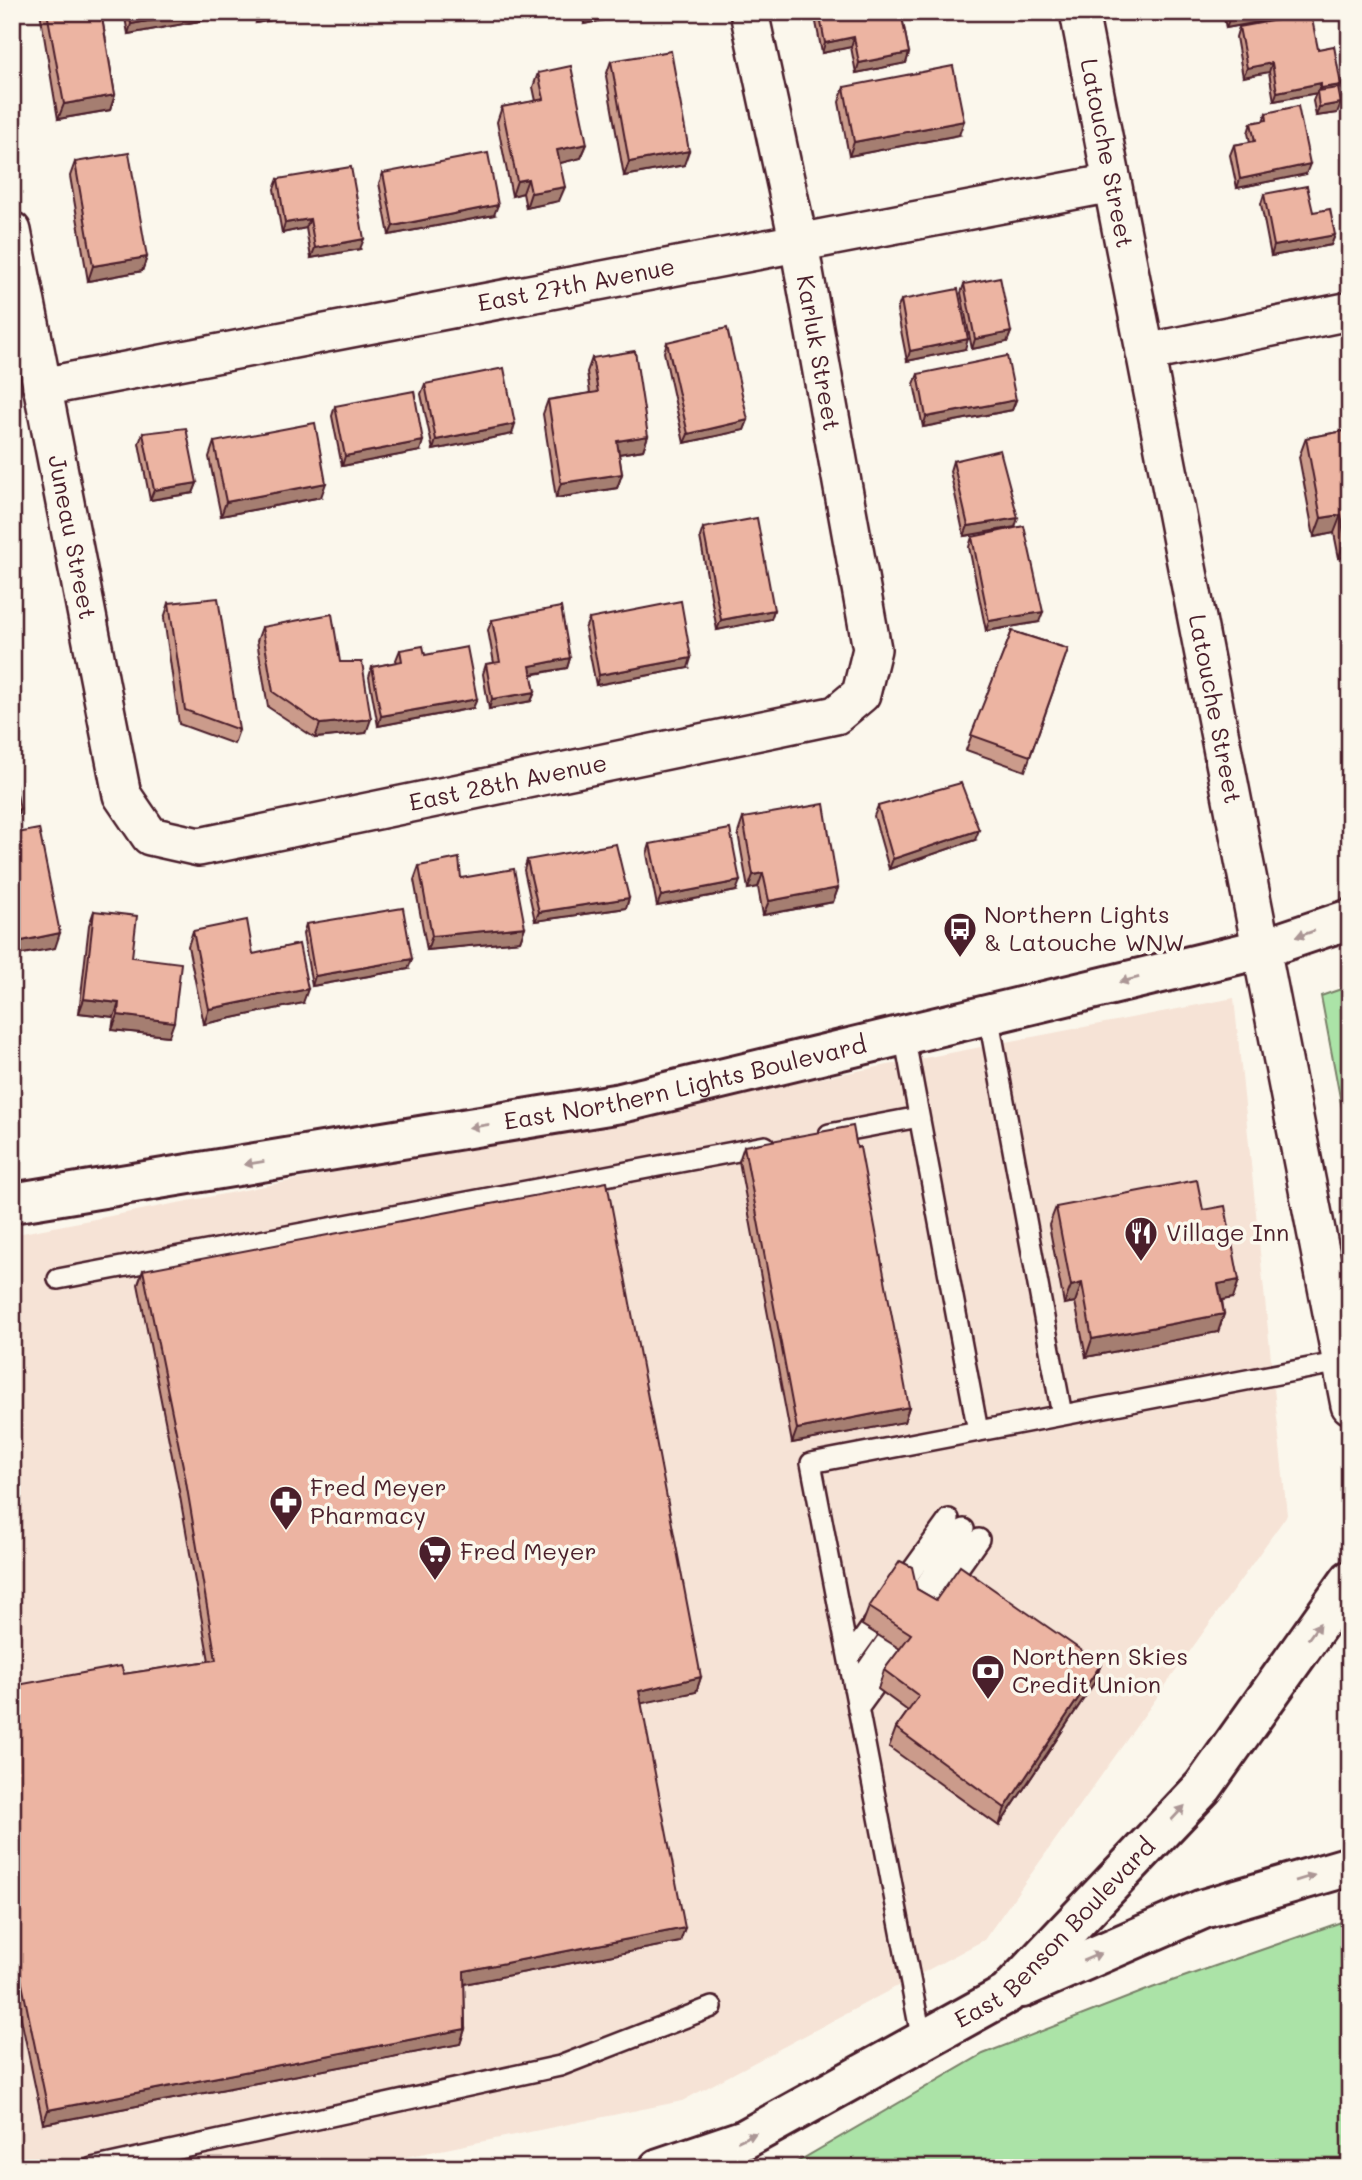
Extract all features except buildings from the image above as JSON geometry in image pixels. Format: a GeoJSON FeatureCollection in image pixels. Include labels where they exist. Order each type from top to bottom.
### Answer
{"type":"FeatureCollection","features":[{"type":"Feature","properties":{"kind":"main road","name":"East Northern Lights Boulevard"},"geometry":{"type":"LineString","coordinates":[[12,1203],[621,1103],[1261,949],[1350,919]]}},
{"type":"Feature","properties":{"kind":"main road","name":"East Benson Boulevard"},"geometry":{"type":"LineString","coordinates":[[659,2168],[745,2140],[1007,1994],[1203,1787],[1350,1580]]}},
{"type":"Feature","properties":{"kind":"main road"},"geometry":{"type":"LineString","coordinates":[[1007,1994],[1203,1909],[1350,1866]]}},
{"type":"Feature","properties":{"kind":"street","name":"Karluk Street"},"geometry":{"type":"LineString","coordinates":[[749,12],[799,244],[872,649],[861,694]]}},
{"type":"Feature","properties":{"kind":"street","name":"Latouche Street"},"geometry":{"type":"LineString","coordinates":[[1079,12],[1350,1405]]}},
{"type":"Feature","properties":{"kind":"street","name":"East 27th Avenue"},"geometry":{"type":"LineString","coordinates":[[41,387],[1112,183]]}},
{"type":"Feature","properties":{"kind":"street","name":"Juneau Street"},"geometry":{"type":"LineString","coordinates":[[12,230],[122,795],[150,836]]}},
{"type":"Feature","properties":{"kind":"street"},"geometry":{"type":"LineString","coordinates":[[1145,353],[1350,312]]}},
{"type":"Feature","properties":{"kind":"street","name":"East 28th Avenue"},"geometry":{"type":"LineString","coordinates":[[150,836],[199,847],[836,715],[861,694]]}},
{"type":"Feature","properties":{"kind":"lane"},"geometry":{"type":"LineString","coordinates":[[988,1014],[1062,1415]]}},
{"type":"Feature","properties":{"kind":"lane"},"geometry":{"type":"LineString","coordinates":[[904,1035],[978,1431]]}},
{"type":"Feature","properties":{"kind":"lane"},"geometry":{"type":"LineString","coordinates":[[811,1138],[919,1118]]}},
{"type":"Feature","properties":{"kind":"lane"},"geometry":{"type":"LineString","coordinates":[[58,1279],[784,1143]]}},
{"type":"Feature","properties":{"kind":"lane"},"geometry":{"type":"LineString","coordinates":[[922,2041],[811,1463],[1341,1362]]}},
{"type":"Feature","properties":{"kind":"lane"},"geometry":{"type":"LineString","coordinates":[[849,1658],[964,1529]]}},
{"type":"Feature","properties":{"kind":"lane"},"geometry":{"type":"LineString","coordinates":[[854,1688],[964,1529]]}},
{"type":"Feature","properties":{"kind":"lane"},"geometry":{"type":"LineString","coordinates":[[858,1709],[964,1529]]}},
{"type":"Feature","properties":{"kind":"lane"},"geometry":{"type":"LineString","coordinates":[[92,2168],[560,2066],[712,2007]]}},
{"type":"Feature","properties":{"kind":"shaded area"},"geometry":{"type":"Polygon","coordinates":[[[1234,998],[1287,1515],[984,1940],[682,2101],[352,2168],[12,2168],[12,1235],[1234,998]]]}},
{"type":"Feature","properties":{"kind":"green space"},"geometry":{"type":"Polygon","coordinates":[[[1350,986],[1350,1151],[1321,996],[1350,986]]]}},
{"type":"Feature","properties":{"kind":"green space"},"geometry":{"type":"Polygon","coordinates":[[[1350,1919],[1350,2168],[787,2168],[983,2054],[1152,1988],[1350,1919]]]}},
{"type":"Feature","properties":{"kind":"place","name":"Northern Lights & Latouche WNW"},"geometry":{"type":"Point","coordinates":[960,959]}},
{"type":"Feature","properties":{"kind":"place","name":"Village Inn"},"geometry":{"type":"Point","coordinates":[1141,1263]}},
{"type":"Feature","properties":{"kind":"place","name":"Fred Meyer Pharmacy"},"geometry":{"type":"Point","coordinates":[286,1532]}},
{"type":"Feature","properties":{"kind":"place","name":"Fred Meyer"},"geometry":{"type":"Point","coordinates":[435,1582]}},
{"type":"Feature","properties":{"kind":"place","name":"Northern Skies Credit Union"},"geometry":{"type":"Point","coordinates":[988,1701]}}]}
